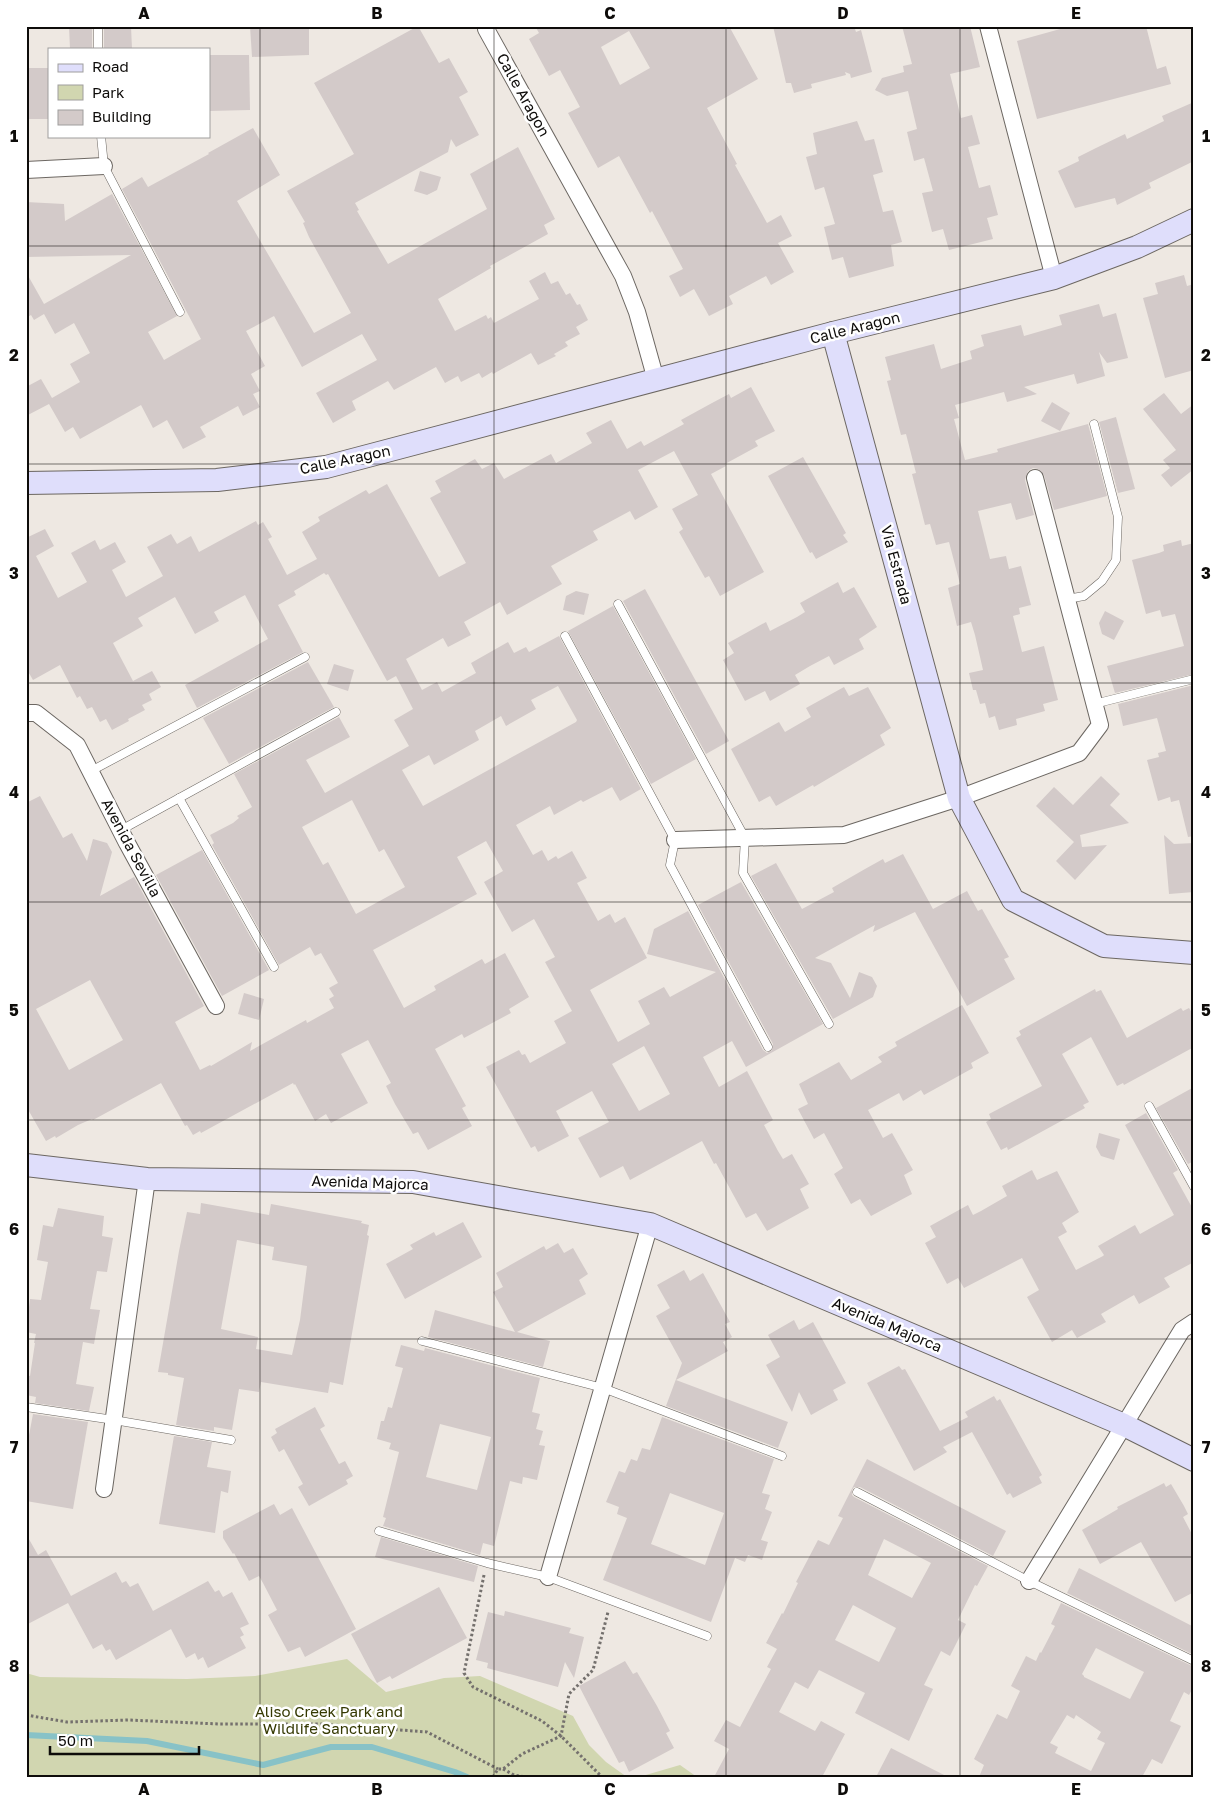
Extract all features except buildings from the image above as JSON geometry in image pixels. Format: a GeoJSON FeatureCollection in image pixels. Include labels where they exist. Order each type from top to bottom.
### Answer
{"type":"FeatureCollection","features":[{"type":"Feature","properties":{"kind":"street"},"geometry":{"type":"LineString","coordinates":[[988,26],[1054,278]]}},
{"type":"Feature","properties":{"kind":"street","name":"Calle Aragon"},"geometry":{"type":"LineString","coordinates":[[486,29],[623,276],[637,312],[656,380]]}},
{"type":"Feature","properties":{"kind":"street"},"geometry":{"type":"LineString","coordinates":[[26,170],[104,166]]}},
{"type":"Feature","properties":{"kind":"street","name":"Calle Aragon"},"geometry":{"type":"LineString","coordinates":[[26,483],[217,480],[326,467],[833,333],[1054,278],[1137,247],[1194,220]]}},
{"type":"Feature","properties":{"kind":"street","name":"Via Estrada"},"geometry":{"type":"LineString","coordinates":[[833,333],[959,798],[1013,900],[1104,946],[1194,953]]}},
{"type":"Feature","properties":{"kind":"street"},"geometry":{"type":"LineString","coordinates":[[675,840],[844,835],[959,798],[1079,753],[1100,725],[1034,478]]}},
{"type":"Feature","properties":{"kind":"street","name":"Avenida Sevilla"},"geometry":{"type":"LineString","coordinates":[[26,713],[36,713],[77,745],[216,1006]]}},
{"type":"Feature","properties":{"kind":"street","name":"Avenida Majorca"},"geometry":{"type":"LineString","coordinates":[[26,1164],[147,1178],[413,1182],[650,1224],[1124,1425],[1194,1460]]}},
{"type":"Feature","properties":{"kind":"street"},"geometry":{"type":"LineString","coordinates":[[104,1489],[147,1178]]}},
{"type":"Feature","properties":{"kind":"street"},"geometry":{"type":"LineString","coordinates":[[548,1577],[650,1224]]}},
{"type":"Feature","properties":{"kind":"street"},"geometry":{"type":"LineString","coordinates":[[1029,1581],[1182,1330],[1194,1322]]}},
{"type":"Feature","properties":{"kind":"lane"},"geometry":{"type":"LineString","coordinates":[[98,26],[98,48]]}},
{"type":"Feature","properties":{"kind":"lane"},"geometry":{"type":"LineString","coordinates":[[101,138],[104,166],[180,312]]}},
{"type":"Feature","properties":{"kind":"lane"},"geometry":{"type":"LineString","coordinates":[[1066,599],[1084,596],[1102,581],[1116,560],[1118,517],[1094,424]]}},
{"type":"Feature","properties":{"kind":"lane"},"geometry":{"type":"LineString","coordinates":[[618,604],[745,838],[743,873],[829,1024]]}},
{"type":"Feature","properties":{"kind":"lane"},"geometry":{"type":"LineString","coordinates":[[564,636],[675,840],[670,865],[768,1047]]}},
{"type":"Feature","properties":{"kind":"lane"},"geometry":{"type":"LineString","coordinates":[[90,771],[305,657]]}},
{"type":"Feature","properties":{"kind":"lane"},"geometry":{"type":"LineString","coordinates":[[1094,704],[1194,679]]}},
{"type":"Feature","properties":{"kind":"lane"},"geometry":{"type":"LineString","coordinates":[[121,830],[336,712]]}},
{"type":"Feature","properties":{"kind":"lane"},"geometry":{"type":"LineString","coordinates":[[179,798],[274,967]]}},
{"type":"Feature","properties":{"kind":"lane"},"geometry":{"type":"LineString","coordinates":[[1149,1106],[1194,1187]]}},
{"type":"Feature","properties":{"kind":"lane"},"geometry":{"type":"LineString","coordinates":[[422,1341],[603,1388],[782,1456]]}},
{"type":"Feature","properties":{"kind":"lane"},"geometry":{"type":"LineString","coordinates":[[26,1407],[231,1440]]}},
{"type":"Feature","properties":{"kind":"lane"},"geometry":{"type":"LineString","coordinates":[[857,1492],[1029,1581],[1194,1661]]}},
{"type":"Feature","properties":{"kind":"lane"},"geometry":{"type":"LineString","coordinates":[[380,1531],[487,1563],[548,1577],[707,1636]]}},
{"type":"Feature","properties":{"kind":"path"},"geometry":{"type":"LineString","coordinates":[[487,1563],[464,1673],[472,1687],[542,1721],[561,1736],[602,1777]]}},
{"type":"Feature","properties":{"kind":"path"},"geometry":{"type":"LineString","coordinates":[[561,1736],[569,1694],[592,1670],[612,1600]]}},
{"type":"Feature","properties":{"kind":"path"},"geometry":{"type":"LineString","coordinates":[[26,1715],[67,1722],[128,1720],[219,1724],[320,1724],[427,1732],[498,1769],[525,1777]]}},
{"type":"Feature","properties":{"kind":"path"},"geometry":{"type":"LineString","coordinates":[[504,1770],[522,1754],[561,1736]]}},
{"type":"Feature","properties":{"kind":"path"},"geometry":{"type":"LineString","coordinates":[[493,1776],[498,1769]]}},
{"type":"Feature","properties":{"kind":"green space","name":"Aliso Creek Park and Wildlife Sanctuary"},"geometry":{"type":"Polygon","coordinates":[[[347,1659],[386,1692],[444,1678],[480,1676],[573,1716],[589,1745],[606,1762],[627,1777],[26,1777],[26,1673],[40,1677],[187,1679],[255,1676],[347,1659]]]}},
{"type":"Feature","properties":{"kind":"green space"},"geometry":{"type":"Polygon","coordinates":[[[680,1765],[697,1777],[639,1777],[680,1765]]]}},
{"type":"Feature","properties":{"kind":"waterway"},"geometry":{"type":"LineString","coordinates":[[26,1735],[147,1741],[263,1765],[331,1747],[372,1747],[467,1777]]}}]}
